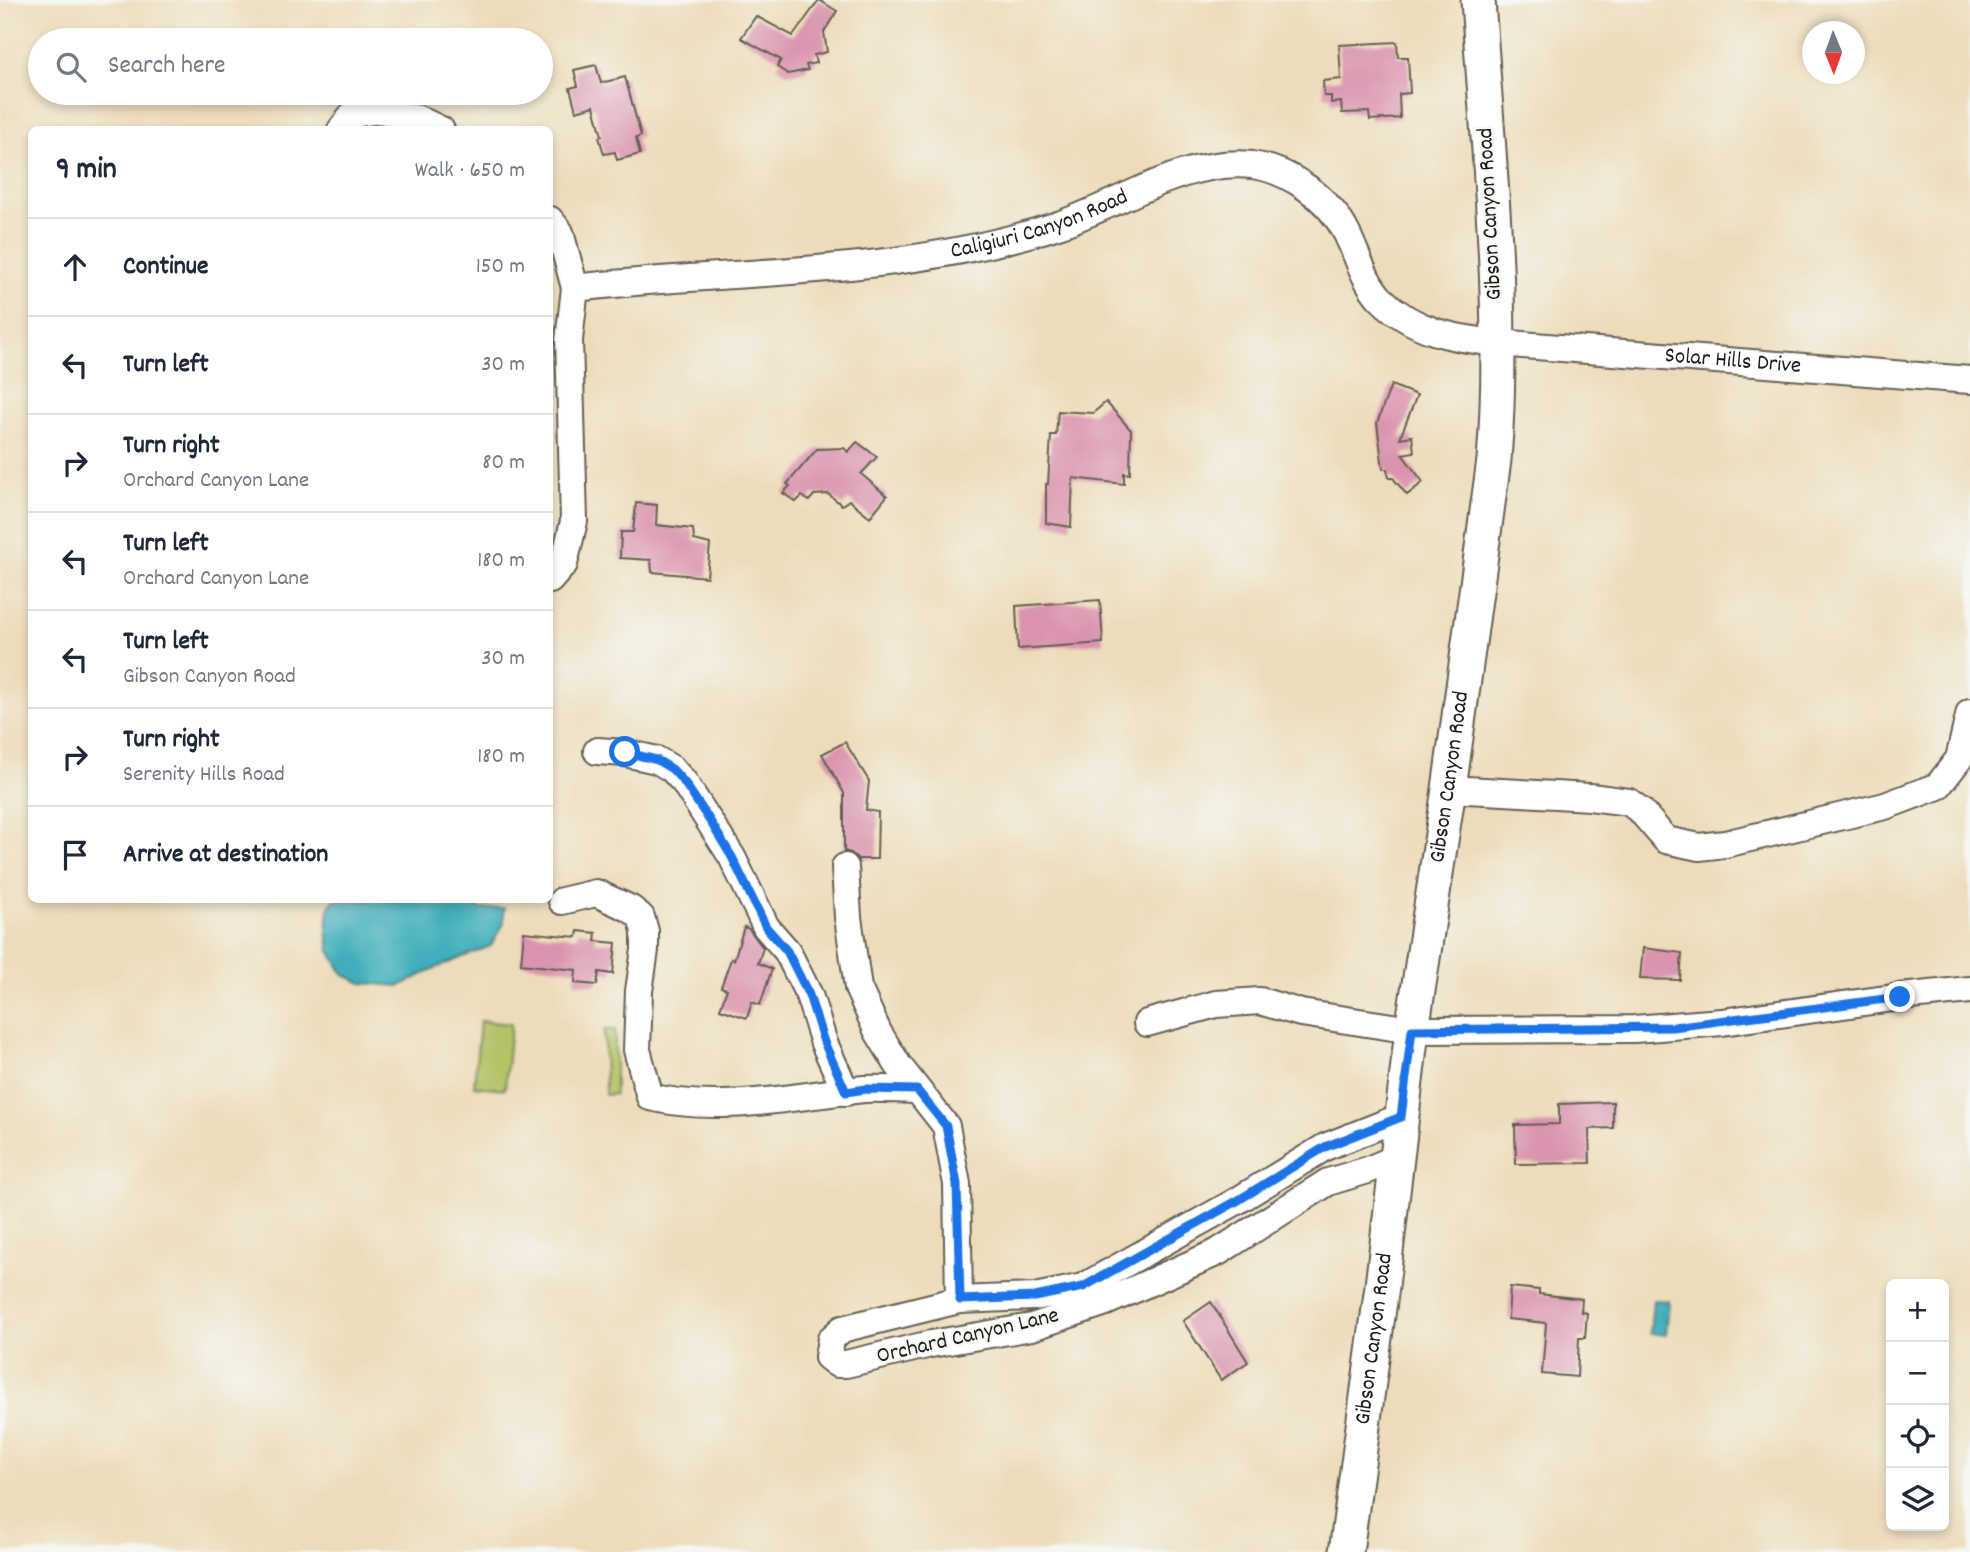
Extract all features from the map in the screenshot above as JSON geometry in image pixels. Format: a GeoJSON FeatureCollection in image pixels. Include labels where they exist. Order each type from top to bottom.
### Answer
{"type":"FeatureCollection","features":[{"type":"Feature","properties":{"kind":"main road","name":"Gibson Canyon Road"},"geometry":{"type":"LineString","coordinates":[[1346,1552],[1382,1286],[1412,1030],[1450,789],[1494,460],[1497,418],[1495,262],[1478,0]]}},
{"type":"Feature","properties":{"kind":"street"},"geometry":{"type":"LineString","coordinates":[[344,126],[353,114],[381,110],[418,119],[433,126]]}},
{"type":"Feature","properties":{"kind":"street","name":"Caligiuri Canyon Road"},"geometry":{"type":"LineString","coordinates":[[575,288],[901,262],[1003,241],[1063,223],[1182,174],[1219,165],[1252,165],[1281,173],[1312,192],[1331,210],[1346,232],[1368,282],[1396,312],[1427,330],[1447,336],[1497,343]]}},
{"type":"Feature","properties":{"kind":"street"},"geometry":{"type":"LineString","coordinates":[[553,224],[560,232],[575,288],[569,340],[574,521],[564,564],[553,577]]}},
{"type":"Feature","properties":{"kind":"street","name":"Solar Hills Drive"},"geometry":{"type":"LineString","coordinates":[[1497,343],[1970,380]]}},
{"type":"Feature","properties":{"kind":"street"},"geometry":{"type":"LineString","coordinates":[[1450,789],[1590,797],[1629,802],[1641,811],[1666,840],[1699,846],[1725,844],[1885,806],[1938,786],[1959,759],[1970,712]]}},
{"type":"Feature","properties":{"kind":"street"},"geometry":{"type":"LineString","coordinates":[[597,751],[625,752],[657,760],[672,769],[684,782],[732,857],[766,927],[787,951],[809,995],[824,1042],[846,1092]]}},
{"type":"Feature","properties":{"kind":"street","name":"Orchard Canyon Lane"},"geometry":{"type":"LineString","coordinates":[[845,867],[848,917],[858,988],[878,1032],[898,1065],[946,1126],[957,1184],[960,1300]]}},
{"type":"Feature","properties":{"kind":"street"},"geometry":{"type":"LineString","coordinates":[[562,901],[596,893],[631,909],[641,918],[645,931],[645,950],[639,991],[637,1050],[650,1097],[677,1104],[767,1103],[866,1089],[917,1090]]}},
{"type":"Feature","properties":{"kind":"street"},"geometry":{"type":"LineString","coordinates":[[1147,1023],[1216,1004],[1260,1001],[1301,1013],[1412,1030],[1673,1027],[1970,990]]}},
{"type":"Feature","properties":{"kind":"street","name":"Orchard Canyon Lane"},"geometry":{"type":"LineString","coordinates":[[1396,1158],[1328,1182],[1218,1252],[1106,1302],[1032,1327],[931,1344],[846,1364],[837,1364],[828,1357],[831,1339],[842,1329],[960,1300],[1035,1297],[1083,1287],[1237,1201],[1325,1147],[1401,1117]]}},
{"type":"Feature","properties":{"kind":"green space"},"geometry":{"type":"Polygon","coordinates":[[[480,1021],[511,1024],[505,1089],[474,1086],[480,1021]]]}},
{"type":"Feature","properties":{"kind":"green space"},"geometry":{"type":"Polygon","coordinates":[[[604,1030],[615,1030],[615,1094],[605,1095],[604,1030]]]}},
{"type":"Feature","properties":{"kind":"water"},"geometry":{"type":"Polygon","coordinates":[[[332,903],[477,903],[479,909],[504,908],[504,923],[491,946],[438,967],[400,986],[362,983],[344,975],[330,951],[327,931],[329,907],[332,903]]]}},
{"type":"Feature","properties":{"kind":"water"},"geometry":{"type":"Polygon","coordinates":[[[1653,1300],[1669,1301],[1666,1335],[1650,1333],[1653,1300]]]}},
{"type":"Feature","properties":{"kind":"building"},"geometry":{"type":"Polygon","coordinates":[[[819,0],[837,11],[824,32],[827,52],[814,55],[816,63],[806,65],[808,70],[788,74],[777,67],[781,60],[741,38],[756,16],[793,36],[819,0]]]}},
{"type":"Feature","properties":{"kind":"building"},"geometry":{"type":"Polygon","coordinates":[[[1397,42],[1398,57],[1408,57],[1410,93],[1399,94],[1400,118],[1370,120],[1369,112],[1342,113],[1341,102],[1331,103],[1331,96],[1324,96],[1323,81],[1341,79],[1339,45],[1397,42]]]}},
{"type":"Feature","properties":{"kind":"building"},"geometry":{"type":"Polygon","coordinates":[[[596,65],[601,83],[625,77],[641,136],[636,138],[640,154],[617,160],[615,152],[604,154],[594,106],[576,111],[570,88],[578,86],[574,70],[596,65]]]}},
{"type":"Feature","properties":{"kind":"building"},"geometry":{"type":"Polygon","coordinates":[[[1391,385],[1417,395],[1400,438],[1412,436],[1414,452],[1402,454],[1423,482],[1407,495],[1393,478],[1389,478],[1387,469],[1383,469],[1377,423],[1391,385]]]}},
{"type":"Feature","properties":{"kind":"building"},"geometry":{"type":"Polygon","coordinates":[[[1106,402],[1131,430],[1130,474],[1124,473],[1124,484],[1073,478],[1071,527],[1046,523],[1046,484],[1051,435],[1056,435],[1058,411],[1093,413],[1106,402]]]}},
{"type":"Feature","properties":{"kind":"building"},"geometry":{"type":"Polygon","coordinates":[[[857,442],[877,457],[861,474],[887,496],[870,517],[849,500],[842,505],[828,494],[814,495],[809,501],[802,496],[796,502],[783,493],[790,486],[787,484],[817,449],[844,448],[848,452],[857,442]]]}},
{"type":"Feature","properties":{"kind":"building"},"geometry":{"type":"Polygon","coordinates":[[[636,503],[657,505],[656,525],[693,529],[694,540],[710,544],[707,577],[652,572],[651,560],[620,558],[621,532],[633,532],[636,503]]]}},
{"type":"Feature","properties":{"kind":"building"},"geometry":{"type":"Polygon","coordinates":[[[1100,600],[1103,643],[1018,649],[1016,606],[1100,600]]]}},
{"type":"Feature","properties":{"kind":"building"},"geometry":{"type":"Polygon","coordinates":[[[845,742],[869,781],[866,810],[878,812],[877,859],[858,859],[844,851],[844,793],[822,754],[845,742]]]}},
{"type":"Feature","properties":{"kind":"building"},"geometry":{"type":"Polygon","coordinates":[[[744,927],[749,929],[763,948],[758,963],[772,969],[760,1005],[752,1002],[747,1018],[720,1009],[727,989],[721,987],[731,959],[734,960],[744,927]]]}},
{"type":"Feature","properties":{"kind":"building"},"geometry":{"type":"Polygon","coordinates":[[[578,931],[596,933],[595,941],[616,943],[613,974],[599,972],[597,985],[575,983],[576,970],[521,964],[524,932],[577,937],[578,931]]]}},
{"type":"Feature","properties":{"kind":"building"},"geometry":{"type":"Polygon","coordinates":[[[1643,948],[1682,953],[1680,980],[1640,979],[1643,948]]]}},
{"type":"Feature","properties":{"kind":"building"},"geometry":{"type":"Polygon","coordinates":[[[1613,1102],[1613,1128],[1589,1129],[1590,1163],[1516,1164],[1515,1125],[1559,1124],[1559,1104],[1613,1102]]]}},
{"type":"Feature","properties":{"kind":"building"},"geometry":{"type":"Polygon","coordinates":[[[1510,1287],[1539,1290],[1539,1294],[1582,1299],[1581,1312],[1587,1313],[1585,1338],[1579,1338],[1577,1377],[1542,1374],[1546,1323],[1508,1319],[1510,1287]]]}},
{"type":"Feature","properties":{"kind":"building"},"geometry":{"type":"Polygon","coordinates":[[[1211,1302],[1248,1362],[1221,1380],[1183,1321],[1211,1302]]]}},
{"type":"Feature","properties":{"kind":"route"},"geometry":{"type":"LineString","coordinates":[[625,752],[657,760],[672,769],[710,821],[746,883],[766,927],[787,951],[809,995],[824,1042],[846,1092],[866,1089],[917,1090],[946,1126],[957,1184],[960,1300],[1035,1297],[1083,1287],[1237,1201],[1325,1147],[1401,1117],[1412,1030],[1673,1027],[1900,997]]}}]}
